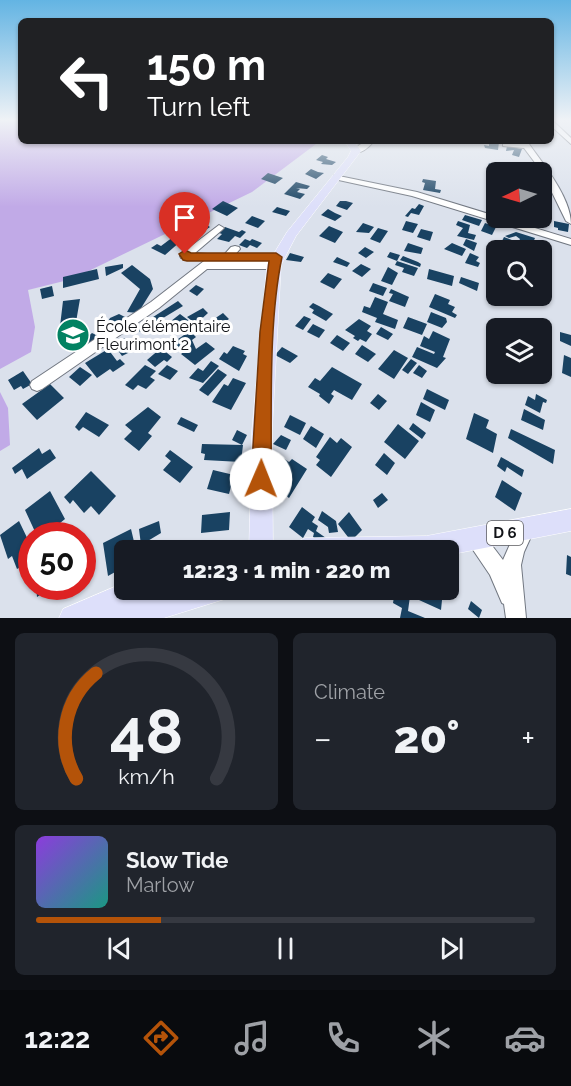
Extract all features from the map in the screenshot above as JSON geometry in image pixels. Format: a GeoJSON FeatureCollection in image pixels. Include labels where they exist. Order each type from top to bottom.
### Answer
{"type":"FeatureCollection","features":[{"type":"Feature","properties":{"kind":"main road"},"geometry":{"type":"LineString","coordinates":[[261,540],[262,431],[275,261],[291,235],[337,177],[350,150]]}},
{"type":"Feature","properties":{"kind":"main road","name":"D 6"},"geometry":{"type":"LineString","coordinates":[[459,541],[571,520]]}},
{"type":"Feature","properties":{"kind":"main road"},"geometry":{"type":"LineString","coordinates":[[72,618],[114,600]]}},
{"type":"Feature","properties":{"kind":"main road"},"geometry":{"type":"LineString","coordinates":[[92,618],[143,600]]}},
{"type":"Feature","properties":{"kind":"main road"},"geometry":{"type":"LineString","coordinates":[[120,618],[182,600]]}},
{"type":"Feature","properties":{"kind":"street"},"geometry":{"type":"LineString","coordinates":[[529,150],[545,172],[571,221]]}},
{"type":"Feature","properties":{"kind":"street"},"geometry":{"type":"LineString","coordinates":[[337,177],[414,194],[571,242]]}},
{"type":"Feature","properties":{"kind":"street"},"geometry":{"type":"LineString","coordinates":[[219,228],[185,256],[231,253],[275,261]]}},
{"type":"Feature","properties":{"kind":"street"},"geometry":{"type":"LineString","coordinates":[[37,385],[155,305],[204,265],[275,261]]}},
{"type":"Feature","properties":{"kind":"street"},"geometry":{"type":"LineString","coordinates":[[516,616],[511,565],[515,549],[525,530]]}},
{"type":"Feature","properties":{"kind":"street"},"geometry":{"type":"LineString","coordinates":[[474,538],[497,568],[516,616]]}},
{"type":"Feature","properties":{"kind":"shaded area"},"geometry":{"type":"Polygon","coordinates":[[[0,150],[308,150],[252,192],[72,279],[28,290],[35,327],[31,352],[0,369],[0,150]]]}},
{"type":"Feature","properties":{"kind":"shaded area"},"geometry":{"type":"Polygon","coordinates":[[[0,392],[8,408],[10,445],[0,451],[0,392]]]}},
{"type":"Feature","properties":{"kind":"building"},"geometry":{"type":"Polygon","coordinates":[[[506,150],[522,150],[519,157],[512,155],[514,150],[506,150]]]}},
{"type":"Feature","properties":{"kind":"building"},"geometry":{"type":"Polygon","coordinates":[[[322,155],[336,162],[332,165],[321,164],[323,162],[316,160],[322,155]]]}},
{"type":"Feature","properties":{"kind":"building"},"geometry":{"type":"Polygon","coordinates":[[[311,169],[324,173],[316,179],[305,174],[311,169]]]}},
{"type":"Feature","properties":{"kind":"building"},"geometry":{"type":"Polygon","coordinates":[[[268,173],[283,178],[275,184],[261,179],[268,173]]]}},
{"type":"Feature","properties":{"kind":"building"},"geometry":{"type":"Polygon","coordinates":[[[423,179],[436,181],[435,189],[441,190],[440,193],[423,190],[425,183],[422,182],[423,179]]]}},
{"type":"Feature","properties":{"kind":"building"},"geometry":{"type":"Polygon","coordinates":[[[296,182],[310,186],[307,189],[296,188],[300,189],[297,192],[305,194],[300,199],[284,194],[296,182]]]}},
{"type":"Feature","properties":{"kind":"building"},"geometry":{"type":"Polygon","coordinates":[[[223,201],[238,208],[227,216],[212,209],[223,201]]]}},
{"type":"Feature","properties":{"kind":"building"},"geometry":{"type":"Polygon","coordinates":[[[340,201],[353,203],[347,210],[336,206],[340,201]]]}},
{"type":"Feature","properties":{"kind":"building"},"geometry":{"type":"Polygon","coordinates":[[[419,204],[424,206],[419,215],[411,213],[408,217],[405,216],[412,208],[415,209],[419,204]]]}},
{"type":"Feature","properties":{"kind":"building"},"geometry":{"type":"Polygon","coordinates":[[[277,207],[290,211],[286,216],[272,212],[277,207]]]}},
{"type":"Feature","properties":{"kind":"building"},"geometry":{"type":"Polygon","coordinates":[[[328,209],[342,216],[335,221],[321,215],[328,209]]]}},
{"type":"Feature","properties":{"kind":"building"},"geometry":{"type":"Polygon","coordinates":[[[465,215],[482,220],[479,226],[462,220],[465,215]]]}},
{"type":"Feature","properties":{"kind":"building"},"geometry":{"type":"Polygon","coordinates":[[[252,216],[265,221],[258,228],[245,223],[252,216]]]}},
{"type":"Feature","properties":{"kind":"building"},"geometry":{"type":"Polygon","coordinates":[[[200,221],[210,227],[199,234],[189,228],[200,221]]]}},
{"type":"Feature","properties":{"kind":"building"},"geometry":{"type":"Polygon","coordinates":[[[406,221],[418,224],[413,233],[402,230],[406,221]]]}},
{"type":"Feature","properties":{"kind":"building"},"geometry":{"type":"Polygon","coordinates":[[[458,221],[470,225],[468,233],[476,235],[474,240],[457,236],[463,228],[456,225],[458,221]]]}},
{"type":"Feature","properties":{"kind":"building"},"geometry":{"type":"Polygon","coordinates":[[[554,221],[569,224],[568,232],[554,227],[554,221]]]}},
{"type":"Feature","properties":{"kind":"building"},"geometry":{"type":"Polygon","coordinates":[[[363,223],[374,227],[369,233],[356,232],[363,223]]]}},
{"type":"Feature","properties":{"kind":"building"},"geometry":{"type":"Polygon","coordinates":[[[485,223],[486,228],[496,228],[492,235],[481,231],[485,223]]]}},
{"type":"Feature","properties":{"kind":"building"},"geometry":{"type":"Polygon","coordinates":[[[329,226],[343,232],[335,243],[319,236],[329,226]]]}},
{"type":"Feature","properties":{"kind":"building"},"geometry":{"type":"Polygon","coordinates":[[[225,227],[246,232],[240,238],[235,236],[229,242],[217,239],[225,227]]]}},
{"type":"Feature","properties":{"kind":"building"},"geometry":{"type":"Polygon","coordinates":[[[378,228],[388,231],[380,243],[370,239],[378,228]]]}},
{"type":"Feature","properties":{"kind":"building"},"geometry":{"type":"Polygon","coordinates":[[[421,229],[433,232],[430,241],[417,237],[421,229]]]}},
{"type":"Feature","properties":{"kind":"building"},"geometry":{"type":"Polygon","coordinates":[[[516,232],[535,238],[534,240],[520,240],[516,236],[509,238],[505,236],[516,232]]]}},
{"type":"Feature","properties":{"kind":"building"},"geometry":{"type":"Polygon","coordinates":[[[173,237],[181,241],[165,255],[151,248],[157,244],[161,246],[173,237]]]}},
{"type":"Feature","properties":{"kind":"building"},"geometry":{"type":"Polygon","coordinates":[[[245,239],[262,243],[257,248],[250,245],[247,248],[239,245],[245,239]]]}},
{"type":"Feature","properties":{"kind":"building"},"geometry":{"type":"Polygon","coordinates":[[[466,239],[477,243],[474,251],[463,245],[466,239]]]}},
{"type":"Feature","properties":{"kind":"building"},"geometry":{"type":"Polygon","coordinates":[[[408,243],[423,248],[421,254],[404,251],[408,243]]]}},
{"type":"Feature","properties":{"kind":"building"},"geometry":{"type":"Polygon","coordinates":[[[452,243],[466,249],[462,256],[444,249],[452,243]]]}},
{"type":"Feature","properties":{"kind":"building"},"geometry":{"type":"Polygon","coordinates":[[[365,247],[374,252],[366,258],[358,253],[365,247]]]}},
{"type":"Feature","properties":{"kind":"building"},"geometry":{"type":"Polygon","coordinates":[[[390,252],[400,255],[397,261],[387,257],[390,252]]]}},
{"type":"Feature","properties":{"kind":"building"},"geometry":{"type":"Polygon","coordinates":[[[290,253],[304,257],[301,262],[286,260],[290,253]]]}},
{"type":"Feature","properties":{"kind":"building"},"geometry":{"type":"Polygon","coordinates":[[[470,253],[479,257],[476,261],[480,263],[478,267],[465,263],[470,253]]]}},
{"type":"Feature","properties":{"kind":"building"},"geometry":{"type":"Polygon","coordinates":[[[403,256],[418,262],[421,264],[420,267],[400,260],[403,256]]]}},
{"type":"Feature","properties":{"kind":"building"},"geometry":{"type":"Polygon","coordinates":[[[337,257],[350,263],[347,267],[333,262],[337,257]]]}},
{"type":"Feature","properties":{"kind":"building"},"geometry":{"type":"Polygon","coordinates":[[[397,261],[418,268],[414,276],[402,272],[404,268],[395,265],[397,261]]]}},
{"type":"Feature","properties":{"kind":"building"},"geometry":{"type":"Polygon","coordinates":[[[123,264],[123,268],[106,276],[105,267],[123,264]]]}},
{"type":"Feature","properties":{"kind":"building"},"geometry":{"type":"Polygon","coordinates":[[[361,264],[371,269],[362,277],[352,271],[361,264]]]}},
{"type":"Feature","properties":{"kind":"building"},"geometry":{"type":"Polygon","coordinates":[[[132,265],[150,279],[153,289],[138,313],[127,312],[140,289],[121,273],[132,265]]]}},
{"type":"Feature","properties":{"kind":"building"},"geometry":{"type":"Polygon","coordinates":[[[388,267],[398,273],[392,285],[381,281],[388,267]]]}},
{"type":"Feature","properties":{"kind":"building"},"geometry":{"type":"Polygon","coordinates":[[[97,269],[99,279],[63,288],[63,277],[97,269]]]}},
{"type":"Feature","properties":{"kind":"building"},"geometry":{"type":"Polygon","coordinates":[[[429,269],[454,276],[452,286],[427,279],[429,269]]]}},
{"type":"Feature","properties":{"kind":"building"},"geometry":{"type":"Polygon","coordinates":[[[328,273],[342,279],[334,289],[320,282],[328,273]]]}},
{"type":"Feature","properties":{"kind":"building"},"geometry":{"type":"Polygon","coordinates":[[[461,277],[479,283],[477,291],[459,283],[461,277]]]}},
{"type":"Feature","properties":{"kind":"building"},"geometry":{"type":"Polygon","coordinates":[[[373,283],[387,288],[383,296],[369,291],[373,283]]]}},
{"type":"Feature","properties":{"kind":"building"},"geometry":{"type":"Polygon","coordinates":[[[196,285],[204,289],[197,296],[189,291],[196,285]]]}},
{"type":"Feature","properties":{"kind":"building"},"geometry":{"type":"Polygon","coordinates":[[[52,286],[54,296],[42,299],[40,289],[52,286]]]}},
{"type":"Feature","properties":{"kind":"building"},"geometry":{"type":"Polygon","coordinates":[[[391,289],[409,297],[405,307],[389,301],[393,294],[389,293],[391,289]]]}},
{"type":"Feature","properties":{"kind":"building"},"geometry":{"type":"Polygon","coordinates":[[[435,294],[450,300],[448,304],[455,307],[452,312],[457,315],[455,318],[429,307],[435,294]]]}},
{"type":"Feature","properties":{"kind":"building"},"geometry":{"type":"Polygon","coordinates":[[[375,297],[388,302],[383,314],[398,320],[395,329],[375,322],[377,318],[362,312],[364,306],[370,308],[375,297]]]}},
{"type":"Feature","properties":{"kind":"building"},"geometry":{"type":"Polygon","coordinates":[[[80,299],[76,322],[79,322],[77,339],[58,343],[63,301],[80,299]]]}},
{"type":"Feature","properties":{"kind":"building"},"geometry":{"type":"Polygon","coordinates":[[[178,301],[183,306],[140,332],[136,328],[178,301]]]}},
{"type":"Feature","properties":{"kind":"building"},"geometry":{"type":"Polygon","coordinates":[[[313,303],[333,314],[326,321],[312,313],[314,310],[309,307],[313,303]]]}},
{"type":"Feature","properties":{"kind":"building"},"geometry":{"type":"Polygon","coordinates":[[[203,308],[208,313],[196,324],[187,317],[203,308]]]}},
{"type":"Feature","properties":{"kind":"building"},"geometry":{"type":"Polygon","coordinates":[[[431,312],[446,318],[447,322],[442,328],[427,322],[431,312]]]}},
{"type":"Feature","properties":{"kind":"building"},"geometry":{"type":"Polygon","coordinates":[[[223,313],[229,319],[215,329],[208,323],[223,313]]]}},
{"type":"Feature","properties":{"kind":"building"},"geometry":{"type":"Polygon","coordinates":[[[119,314],[127,318],[122,325],[83,347],[78,345],[92,333],[96,335],[110,318],[119,314]]]}},
{"type":"Feature","properties":{"kind":"building"},"geometry":{"type":"Polygon","coordinates":[[[180,314],[192,323],[179,334],[166,325],[180,314]]]}},
{"type":"Feature","properties":{"kind":"building"},"geometry":{"type":"Polygon","coordinates":[[[304,316],[311,319],[303,330],[295,326],[304,316]]]}},
{"type":"Feature","properties":{"kind":"building"},"geometry":{"type":"Polygon","coordinates":[[[408,317],[427,324],[422,335],[403,328],[408,317]]]}},
{"type":"Feature","properties":{"kind":"building"},"geometry":{"type":"Polygon","coordinates":[[[359,319],[371,326],[367,331],[372,334],[366,342],[360,339],[358,341],[353,338],[355,336],[345,330],[359,319]]]}},
{"type":"Feature","properties":{"kind":"building"},"geometry":{"type":"Polygon","coordinates":[[[313,324],[325,330],[319,338],[307,332],[313,324]]]}},
{"type":"Feature","properties":{"kind":"building"},"geometry":{"type":"Polygon","coordinates":[[[381,327],[393,334],[388,340],[376,334],[381,327]]]}},
{"type":"Feature","properties":{"kind":"building"},"geometry":{"type":"Polygon","coordinates":[[[190,331],[196,337],[192,340],[196,349],[206,342],[215,349],[195,365],[181,354],[189,348],[186,345],[179,350],[172,343],[190,331]]]}},
{"type":"Feature","properties":{"kind":"building"},"geometry":{"type":"Polygon","coordinates":[[[433,331],[450,339],[443,357],[446,358],[437,368],[412,357],[417,347],[434,354],[435,352],[420,346],[424,336],[429,339],[433,331]]]}},
{"type":"Feature","properties":{"kind":"building"},"geometry":{"type":"Polygon","coordinates":[[[560,332],[571,335],[571,346],[560,341],[560,332]]]}},
{"type":"Feature","properties":{"kind":"building"},"geometry":{"type":"Polygon","coordinates":[[[337,335],[350,343],[343,351],[330,343],[337,335]]]}},
{"type":"Feature","properties":{"kind":"building"},"geometry":{"type":"Polygon","coordinates":[[[120,338],[121,340],[125,338],[130,347],[127,349],[130,352],[122,356],[112,342],[120,338]]]}},
{"type":"Feature","properties":{"kind":"building"},"geometry":{"type":"Polygon","coordinates":[[[362,345],[376,354],[368,362],[355,354],[362,345]]]}},
{"type":"Feature","properties":{"kind":"building"},"geometry":{"type":"Polygon","coordinates":[[[233,346],[245,351],[243,354],[247,356],[239,371],[219,359],[233,346]]]}},
{"type":"Feature","properties":{"kind":"building"},"geometry":{"type":"Polygon","coordinates":[[[282,347],[298,356],[290,363],[275,355],[282,347]]]}},
{"type":"Feature","properties":{"kind":"building"},"geometry":{"type":"Polygon","coordinates":[[[161,348],[172,357],[155,367],[147,360],[161,348]]]}},
{"type":"Feature","properties":{"kind":"building"},"geometry":{"type":"Polygon","coordinates":[[[108,349],[117,361],[120,359],[125,364],[113,372],[110,369],[97,378],[85,363],[108,349]]]}},
{"type":"Feature","properties":{"kind":"building"},"geometry":{"type":"Polygon","coordinates":[[[394,350],[408,358],[394,379],[378,369],[394,350]]]}},
{"type":"Feature","properties":{"kind":"building"},"geometry":{"type":"Polygon","coordinates":[[[564,355],[571,358],[571,377],[562,373],[564,355]]]}},
{"type":"Feature","properties":{"kind":"building"},"geometry":{"type":"Polygon","coordinates":[[[411,359],[417,363],[408,374],[402,370],[411,359]]]}},
{"type":"Feature","properties":{"kind":"building"},"geometry":{"type":"Polygon","coordinates":[[[211,361],[219,366],[203,383],[189,378],[198,368],[203,371],[211,361]]]}},
{"type":"Feature","properties":{"kind":"building"},"geometry":{"type":"Polygon","coordinates":[[[145,365],[156,371],[150,377],[155,380],[146,389],[138,385],[133,390],[125,385],[145,365]]]}},
{"type":"Feature","properties":{"kind":"building"},"geometry":{"type":"Polygon","coordinates":[[[167,365],[178,371],[170,380],[158,374],[167,365]]]}},
{"type":"Feature","properties":{"kind":"building"},"geometry":{"type":"Polygon","coordinates":[[[419,365],[427,371],[422,378],[413,373],[419,365]]]}},
{"type":"Feature","properties":{"kind":"building"},"geometry":{"type":"Polygon","coordinates":[[[80,367],[92,375],[80,386],[69,377],[80,367]]]}},
{"type":"Feature","properties":{"kind":"building"},"geometry":{"type":"Polygon","coordinates":[[[332,367],[362,384],[352,400],[334,390],[331,394],[334,396],[329,404],[319,396],[320,394],[308,387],[315,378],[320,381],[332,367]]]}},
{"type":"Feature","properties":{"kind":"building"},"geometry":{"type":"Polygon","coordinates":[[[218,369],[227,375],[208,396],[199,390],[218,369]]]}},
{"type":"Feature","properties":{"kind":"building"},"geometry":{"type":"Polygon","coordinates":[[[23,371],[32,384],[23,389],[21,386],[14,390],[8,380],[23,371]]]}},
{"type":"Feature","properties":{"kind":"building"},"geometry":{"type":"Polygon","coordinates":[[[233,378],[246,383],[231,410],[212,402],[224,384],[228,386],[233,378]]]}},
{"type":"Feature","properties":{"kind":"building"},"geometry":{"type":"Polygon","coordinates":[[[50,384],[64,398],[37,420],[22,404],[50,384]]]}},
{"type":"Feature","properties":{"kind":"building"},"geometry":{"type":"Polygon","coordinates":[[[427,389],[449,400],[445,410],[423,399],[427,389]]]}},
{"type":"Feature","properties":{"kind":"building"},"geometry":{"type":"Polygon","coordinates":[[[378,394],[387,401],[379,410],[370,403],[378,394]]]}},
{"type":"Feature","properties":{"kind":"building"},"geometry":{"type":"Polygon","coordinates":[[[536,394],[547,400],[546,403],[543,402],[540,413],[525,405],[528,396],[535,400],[536,394]]]}},
{"type":"Feature","properties":{"kind":"building"},"geometry":{"type":"Polygon","coordinates":[[[421,402],[435,410],[430,422],[416,415],[421,402]]]}},
{"type":"Feature","properties":{"kind":"building"},"geometry":{"type":"Polygon","coordinates":[[[148,407],[161,417],[148,433],[152,436],[139,451],[124,439],[132,431],[125,425],[148,407]]]}},
{"type":"Feature","properties":{"kind":"building"},"geometry":{"type":"Polygon","coordinates":[[[524,409],[545,420],[543,430],[521,420],[524,409]]]}},
{"type":"Feature","properties":{"kind":"building"},"geometry":{"type":"Polygon","coordinates":[[[86,412],[109,425],[99,437],[83,427],[79,431],[75,427],[86,412]]]}},
{"type":"Feature","properties":{"kind":"building"},"geometry":{"type":"Polygon","coordinates":[[[474,413],[489,420],[486,428],[497,434],[493,453],[466,439],[474,413]]]}},
{"type":"Feature","properties":{"kind":"building"},"geometry":{"type":"Polygon","coordinates":[[[290,415],[306,423],[300,435],[284,427],[290,415]]]}},
{"type":"Feature","properties":{"kind":"building"},"geometry":{"type":"Polygon","coordinates":[[[181,417],[198,425],[194,432],[177,424],[181,417]]]}},
{"type":"Feature","properties":{"kind":"building"},"geometry":{"type":"Polygon","coordinates":[[[413,423],[426,433],[422,439],[409,429],[413,423]]]}},
{"type":"Feature","properties":{"kind":"building"},"geometry":{"type":"Polygon","coordinates":[[[398,424],[419,441],[405,459],[384,442],[398,424]]]}},
{"type":"Feature","properties":{"kind":"building"},"geometry":{"type":"Polygon","coordinates":[[[311,426],[324,434],[316,448],[303,439],[311,426]]]}},
{"type":"Feature","properties":{"kind":"building"},"geometry":{"type":"Polygon","coordinates":[[[511,429],[555,450],[553,464],[508,438],[511,429]]]}},
{"type":"Feature","properties":{"kind":"building"},"geometry":{"type":"Polygon","coordinates":[[[237,430],[247,435],[242,445],[232,440],[237,430]]]}},
{"type":"Feature","properties":{"kind":"building"},"geometry":{"type":"Polygon","coordinates":[[[281,435],[291,440],[286,450],[273,444],[281,435]]]}},
{"type":"Feature","properties":{"kind":"building"},"geometry":{"type":"Polygon","coordinates":[[[330,437],[337,443],[341,438],[352,447],[331,477],[316,465],[320,460],[316,457],[330,437]]]}},
{"type":"Feature","properties":{"kind":"building"},"geometry":{"type":"Polygon","coordinates":[[[202,444],[243,445],[241,462],[204,460],[205,454],[201,453],[202,444]]]}},
{"type":"Feature","properties":{"kind":"building"},"geometry":{"type":"Polygon","coordinates":[[[39,448],[42,454],[50,449],[56,458],[27,479],[22,469],[15,474],[12,468],[39,448]]]}},
{"type":"Feature","properties":{"kind":"building"},"geometry":{"type":"Polygon","coordinates":[[[170,450],[193,467],[180,483],[163,470],[171,461],[165,456],[170,450]]]}},
{"type":"Feature","properties":{"kind":"building"},"geometry":{"type":"Polygon","coordinates":[[[384,453],[395,463],[387,475],[375,465],[384,453]]]}},
{"type":"Feature","properties":{"kind":"building"},"geometry":{"type":"Polygon","coordinates":[[[282,457],[289,462],[292,459],[307,469],[289,498],[274,486],[286,467],[278,461],[282,457]]]}},
{"type":"Feature","properties":{"kind":"building"},"geometry":{"type":"Polygon","coordinates":[[[501,457],[524,470],[522,477],[507,467],[505,472],[497,466],[501,457]]]}},
{"type":"Feature","properties":{"kind":"building"},"geometry":{"type":"Polygon","coordinates":[[[213,470],[234,475],[229,494],[207,489],[213,470]]]}},
{"type":"Feature","properties":{"kind":"building"},"geometry":{"type":"Polygon","coordinates":[[[91,471],[116,496],[99,515],[91,506],[84,513],[73,500],[70,504],[64,497],[91,471]]]}},
{"type":"Feature","properties":{"kind":"building"},"geometry":{"type":"Polygon","coordinates":[[[502,480],[522,493],[515,511],[495,497],[502,480]]]}},
{"type":"Feature","properties":{"kind":"building"},"geometry":{"type":"Polygon","coordinates":[[[50,491],[65,519],[61,522],[31,522],[25,510],[50,491]]]}},
{"type":"Feature","properties":{"kind":"building"},"geometry":{"type":"Polygon","coordinates":[[[382,493],[388,500],[378,508],[373,500],[382,493]]]}},
{"type":"Feature","properties":{"kind":"building"},"geometry":{"type":"Polygon","coordinates":[[[302,507],[315,517],[312,522],[318,526],[316,531],[326,538],[316,540],[313,537],[314,533],[308,529],[303,538],[289,527],[302,507]]]}},
{"type":"Feature","properties":{"kind":"building"},"geometry":{"type":"Polygon","coordinates":[[[322,511],[336,521],[338,532],[329,533],[328,527],[318,520],[322,511]]]}},
{"type":"Feature","properties":{"kind":"building"},"geometry":{"type":"Polygon","coordinates":[[[230,512],[229,530],[201,533],[202,515],[230,512]]]}},
{"type":"Feature","properties":{"kind":"building"},"geometry":{"type":"Polygon","coordinates":[[[349,512],[362,530],[350,540],[338,524],[349,512]]]}},
{"type":"Feature","properties":{"kind":"building"},"geometry":{"type":"Polygon","coordinates":[[[19,521],[17,569],[12,556],[8,559],[0,535],[19,521]]]}},
{"type":"Feature","properties":{"kind":"building"},"geometry":{"type":"Polygon","coordinates":[[[159,521],[161,533],[149,540],[140,540],[139,529],[159,521]]]}},
{"type":"Feature","properties":{"kind":"building"},"geometry":{"type":"Polygon","coordinates":[[[131,529],[134,540],[114,540],[114,573],[108,576],[103,543],[131,529]]]}},
{"type":"Feature","properties":{"kind":"building"},"geometry":{"type":"Polygon","coordinates":[[[567,555],[571,557],[571,576],[566,574],[567,555]]]}},
{"type":"Feature","properties":{"kind":"building"},"geometry":{"type":"Polygon","coordinates":[[[393,600],[409,600],[408,611],[425,618],[400,618],[402,608],[393,603],[393,600]]]}},
{"type":"Feature","properties":{"kind":"building"},"geometry":{"type":"Polygon","coordinates":[[[419,600],[442,600],[441,610],[419,600]]]}},
{"type":"Feature","properties":{"kind":"building"},"geometry":{"type":"Polygon","coordinates":[[[471,601],[482,610],[479,618],[468,609],[471,601]]]}},
{"type":"Feature","properties":{"kind":"place","name":"École élémentaire Fleurimont 2"},"geometry":{"type":"Point","coordinates":[73,335]}},
{"type":"Feature","properties":{"kind":"route"},"geometry":{"type":"LineString","coordinates":[[185,254],[187,257],[276,257],[267,332],[261,479]]}}]}
